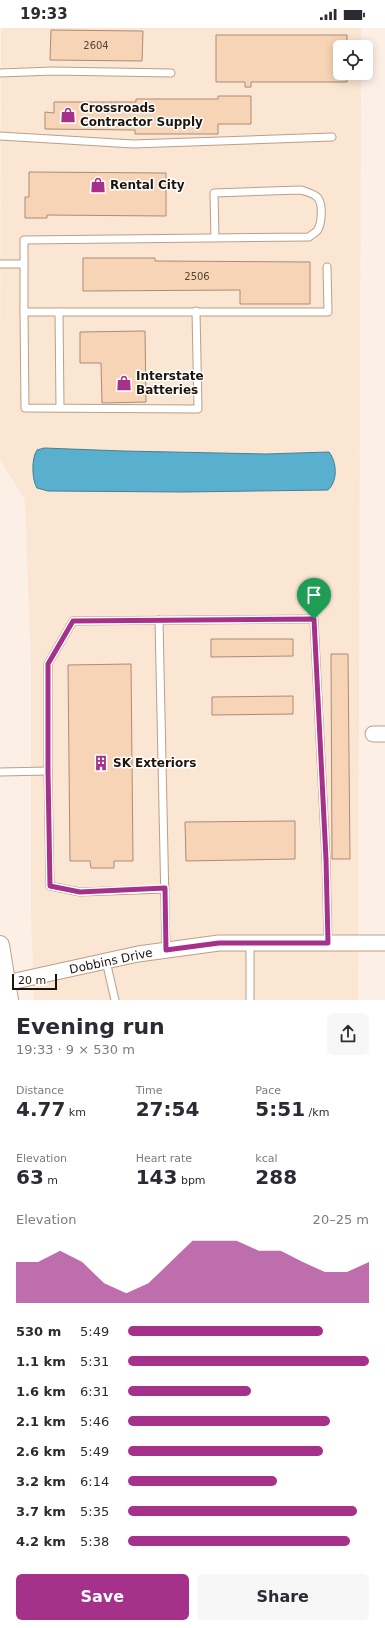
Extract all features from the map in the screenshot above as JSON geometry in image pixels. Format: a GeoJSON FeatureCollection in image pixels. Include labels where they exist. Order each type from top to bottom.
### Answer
{"type":"FeatureCollection","features":[{"type":"Feature","properties":{"kind":"street","name":"Dobbins Drive"},"geometry":{"type":"LineString","coordinates":[[8,992],[106,961],[166,950],[219,943],[385,943]]}},
{"type":"Feature","properties":{"kind":"street"},"geometry":{"type":"LineString","coordinates":[[0,945],[8,992]]}},
{"type":"Feature","properties":{"kind":"lane"},"geometry":{"type":"LineString","coordinates":[[0,72],[53,71],[171,73]]}},
{"type":"Feature","properties":{"kind":"lane"},"geometry":{"type":"LineString","coordinates":[[0,136],[133,144],[332,137]]}},
{"type":"Feature","properties":{"kind":"lane"},"geometry":{"type":"LineString","coordinates":[[196,311],[198,409],[25,408],[24,240],[215,238],[309,237],[316,232],[320,223],[321,211],[319,199],[314,194],[301,190],[214,193],[215,238]]}},
{"type":"Feature","properties":{"kind":"lane"},"geometry":{"type":"LineString","coordinates":[[0,264],[24,264]]}},
{"type":"Feature","properties":{"kind":"lane"},"geometry":{"type":"LineString","coordinates":[[24,312],[328,312],[327,267]]}},
{"type":"Feature","properties":{"kind":"lane"},"geometry":{"type":"LineString","coordinates":[[59,312],[60,408]]}},
{"type":"Feature","properties":{"kind":"lane"},"geometry":{"type":"LineString","coordinates":[[165,888],[80,892],[50,886],[48,664],[73,621],[314,619],[326,859],[328,943]]}},
{"type":"Feature","properties":{"kind":"lane"},"geometry":{"type":"LineString","coordinates":[[159,620],[166,950]]}},
{"type":"Feature","properties":{"kind":"lane"},"geometry":{"type":"LineString","coordinates":[[0,772],[48,772]]}},
{"type":"Feature","properties":{"kind":"lane"},"geometry":{"type":"LineString","coordinates":[[250,943],[250,1000]]}},
{"type":"Feature","properties":{"kind":"lane"},"geometry":{"type":"LineString","coordinates":[[106,961],[115,1000]]}},
{"type":"Feature","properties":{"kind":"shaded area"},"geometry":{"type":"Polygon","coordinates":[[[1,28],[361,28],[361,40],[333,40],[333,80],[361,80],[358,1000],[34,1000],[31,913],[31,664],[25,500],[0,460],[1,28]]]}},
{"type":"Feature","properties":{"kind":"water"},"geometry":{"type":"Polygon","coordinates":[[[44,448],[266,454],[329,452],[334,461],[335,477],[334,482],[328,490],[184,492],[48,491],[37,488],[33,475],[35,454],[37,450],[44,448]]]}},
{"type":"Feature","properties":{"kind":"building"},"geometry":{"type":"Polygon","coordinates":[[[51,30],[143,31],[142,61],[50,60],[51,30]]]}},
{"type":"Feature","properties":{"kind":"building"},"geometry":{"type":"Polygon","coordinates":[[[216,35],[347,35],[347,40],[333,40],[333,80],[347,80],[347,82],[251,82],[251,87],[245,87],[245,82],[216,82],[216,35]]]}},
{"type":"Feature","properties":{"kind":"building"},"geometry":{"type":"Polygon","coordinates":[[[218,96],[251,96],[251,124],[218,124],[218,134],[135,134],[135,130],[45,129],[45,112],[54,113],[54,102],[136,102],[136,99],[218,99],[218,96]]]}},
{"type":"Feature","properties":{"kind":"building","name":"Rental City"},"geometry":{"type":"Polygon","coordinates":[[[29,172],[166,173],[166,216],[47,215],[47,218],[25,218],[25,197],[29,197],[29,172]]]}},
{"type":"Feature","properties":{"kind":"building"},"geometry":{"type":"Polygon","coordinates":[[[83,258],[155,258],[155,261],[310,262],[310,304],[240,304],[240,290],[83,291],[83,258]]]}},
{"type":"Feature","properties":{"kind":"building","name":"Interstate Batteries"},"geometry":{"type":"Polygon","coordinates":[[[145,331],[146,402],[102,403],[101,363],[80,363],[80,332],[145,331]]]}},
{"type":"Feature","properties":{"kind":"building"},"geometry":{"type":"Polygon","coordinates":[[[211,639],[293,639],[293,656],[211,657],[211,639]]]}},
{"type":"Feature","properties":{"kind":"building"},"geometry":{"type":"Polygon","coordinates":[[[331,654],[348,654],[350,859],[332,859],[331,654]]]}},
{"type":"Feature","properties":{"kind":"building","name":"SK Exteriors"},"geometry":{"type":"Polygon","coordinates":[[[131,664],[133,861],[114,861],[114,868],[91,868],[90,861],[70,861],[68,665],[131,664]]]}},
{"type":"Feature","properties":{"kind":"building"},"geometry":{"type":"Polygon","coordinates":[[[293,696],[293,714],[212,715],[212,697],[293,696]]]}},
{"type":"Feature","properties":{"kind":"building"},"geometry":{"type":"Polygon","coordinates":[[[295,821],[295,859],[186,861],[185,822],[295,821]]]}},
{"type":"Feature","properties":{"kind":"place","name":"Crossroads Contractor Supply"},"geometry":{"type":"Point","coordinates":[68,115]}},
{"type":"Feature","properties":{"kind":"place","name":"Rental City"},"geometry":{"type":"Point","coordinates":[98,185]}},
{"type":"Feature","properties":{"kind":"place","name":"Interstate Batteries"},"geometry":{"type":"Point","coordinates":[124,383]}},
{"type":"Feature","properties":{"kind":"place","name":"SK Exteriors"},"geometry":{"type":"Point","coordinates":[101,763]}},
{"type":"Feature","properties":{"kind":"route"},"geometry":{"type":"LineString","coordinates":[[314,619],[326,859],[328,943],[219,943],[166,950],[165,888],[80,892],[50,886],[48,664],[73,621],[314,619]]}}]}
